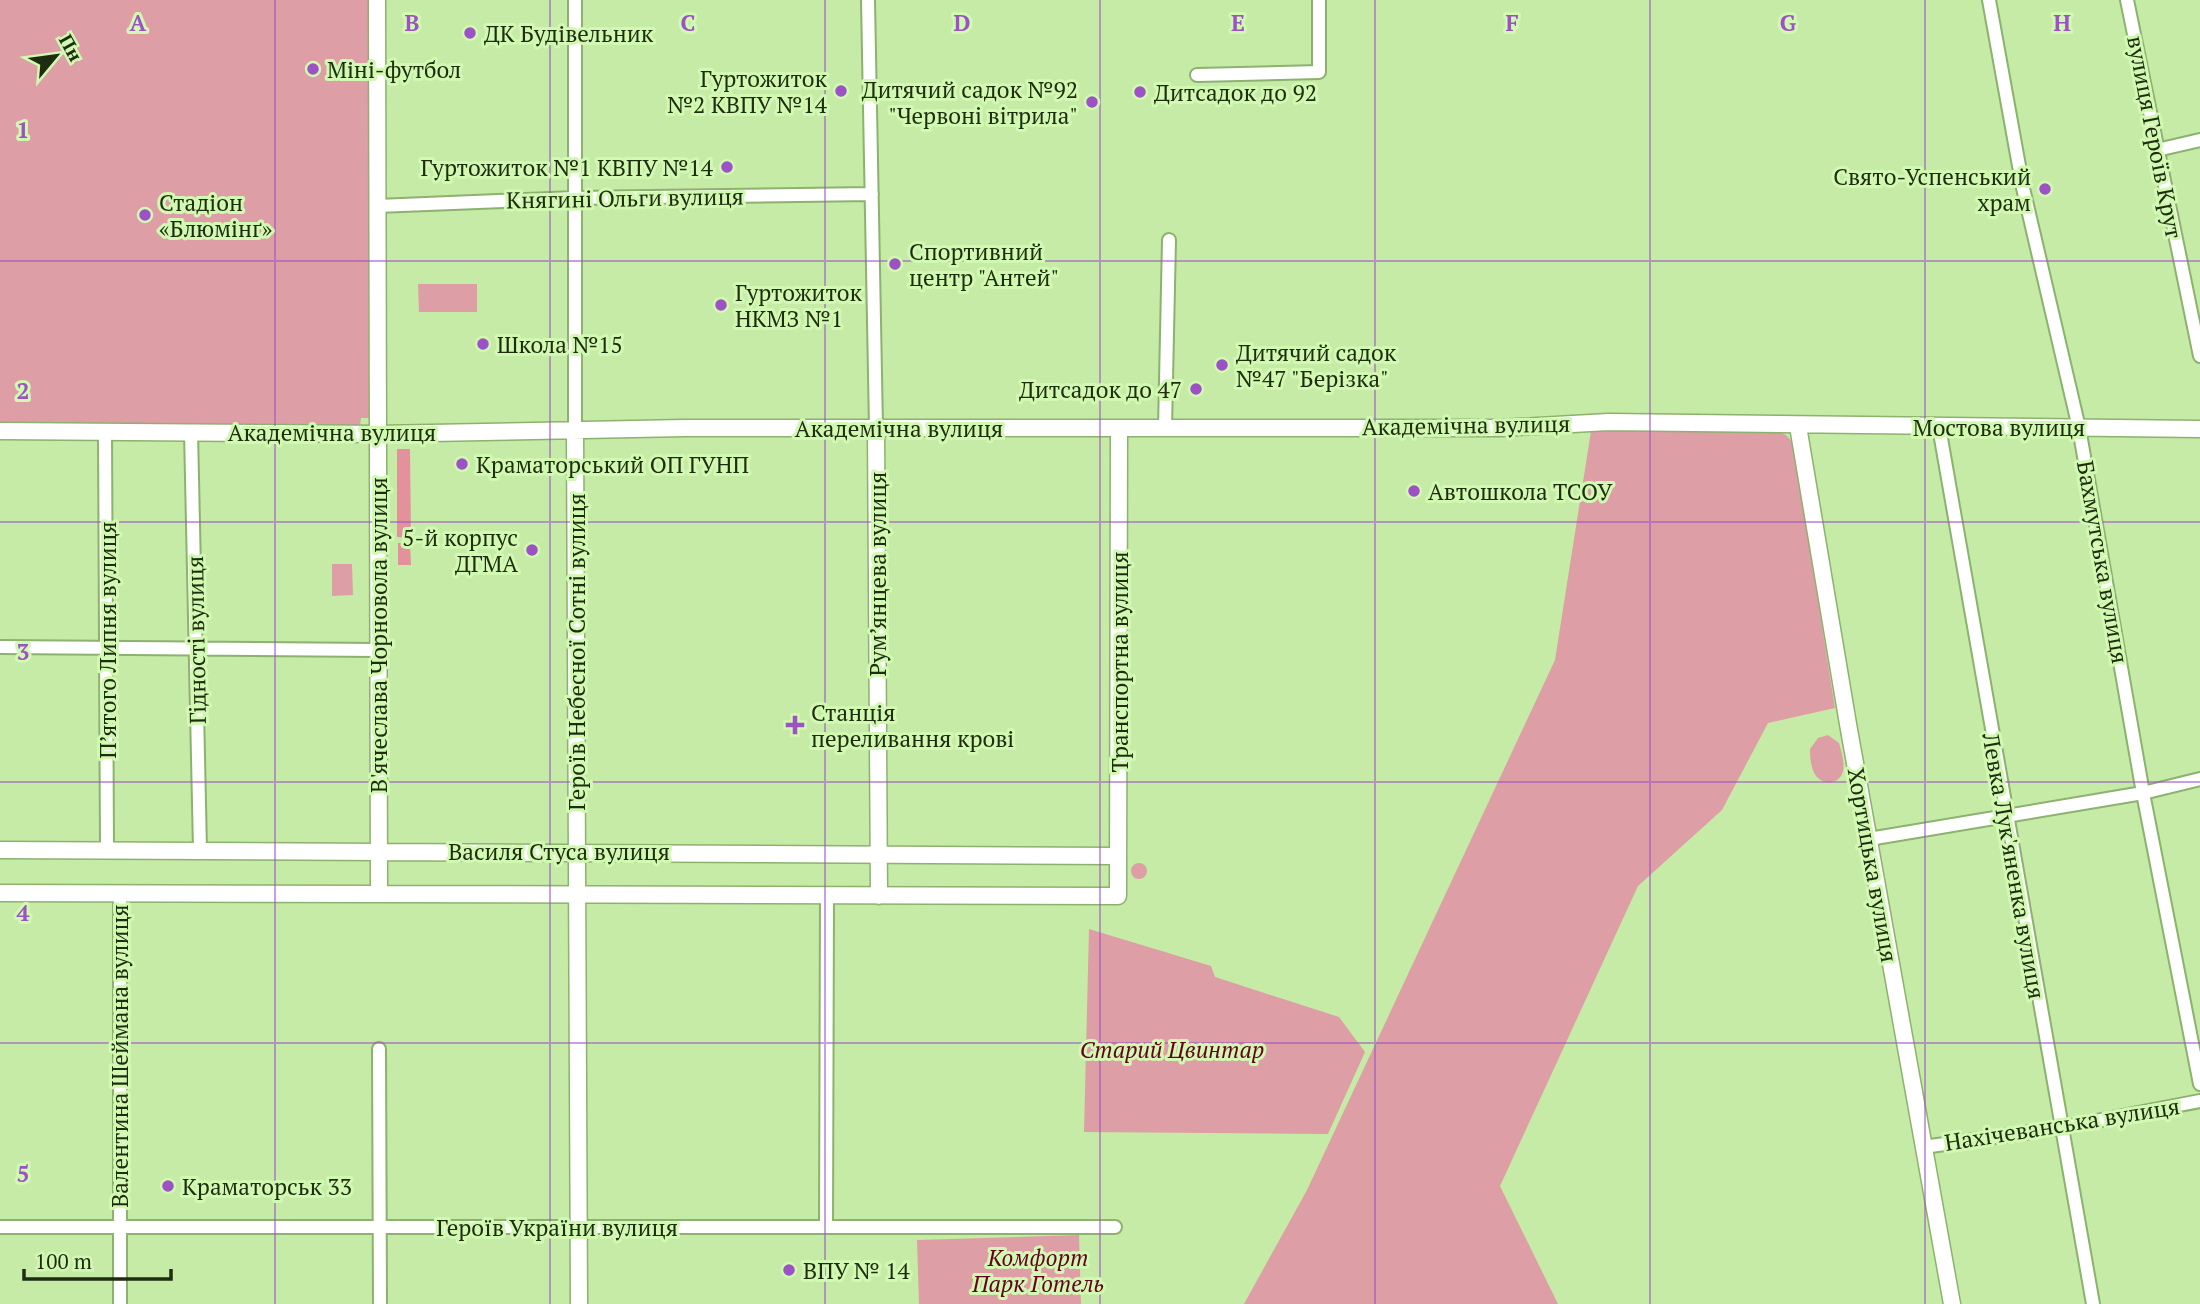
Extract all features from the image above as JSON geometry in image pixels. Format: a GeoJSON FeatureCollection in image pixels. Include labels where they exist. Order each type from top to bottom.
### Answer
{"type":"FeatureCollection","features":[{"type":"Feature","properties":{"kind":"street","name":"В'ячеслава Чорновола вулиця"},"geometry":{"type":"LineString","coordinates":[[377,0],[379,892]]}},
{"type":"Feature","properties":{"kind":"street","name":"Героїв Небесної Сотні вулиця"},"geometry":{"type":"LineString","coordinates":[[575,0],[579,1304]]}},
{"type":"Feature","properties":{"kind":"street","name":"Рум’янцева вулиця"},"geometry":{"type":"LineString","coordinates":[[868,0],[876,428],[879,896]]}},
{"type":"Feature","properties":{"kind":"street"},"geometry":{"type":"LineString","coordinates":[[1196,75],[1319,72],[1319,0]]}},
{"type":"Feature","properties":{"kind":"street","name":"Бахмутська вулиця"},"geometry":{"type":"LineString","coordinates":[[1989,0],[2023,188],[2079,428],[2143,793],[2200,1084]]}},
{"type":"Feature","properties":{"kind":"street","name":"вулиця Героїв Крут"},"geometry":{"type":"LineString","coordinates":[[2127,0],[2200,356]]}},
{"type":"Feature","properties":{"kind":"street"},"geometry":{"type":"LineString","coordinates":[[2157,150],[2200,140]]}},
{"type":"Feature","properties":{"kind":"street","name":"Княгині Ольги вулиця"},"geometry":{"type":"LineString","coordinates":[[377,206],[575,198],[872,194]]}},
{"type":"Feature","properties":{"kind":"street"},"geometry":{"type":"LineString","coordinates":[[1165,428],[1169,240]]}},
{"type":"Feature","properties":{"kind":"street","name":"Академічна вулиця"},"geometry":{"type":"LineString","coordinates":[[0,431],[378,434],[576,429],[1501,428],[1566,423],[1798,426]]}},
{"type":"Feature","properties":{"kind":"street","name":"Мостова вулиця"},"geometry":{"type":"LineString","coordinates":[[1798,426],[2200,429]]}},
{"type":"Feature","properties":{"kind":"street","name":"Хортицька вулиця"},"geometry":{"type":"LineString","coordinates":[[1798,426],[1952,1304]]}},
{"type":"Feature","properties":{"kind":"street","name":"Левка Лук'яненка вулиця"},"geometry":{"type":"LineString","coordinates":[[1939,427],[2005,817],[2093,1304]]}},
{"type":"Feature","properties":{"kind":"street","name":"Транспортна вулиця"},"geometry":{"type":"LineString","coordinates":[[1118,895],[1119,428]]}},
{"type":"Feature","properties":{"kind":"street","name":"П’ятого Липня вулиця"},"geometry":{"type":"LineString","coordinates":[[105,431],[107,850]]}},
{"type":"Feature","properties":{"kind":"street","name":"Гідності вулиця"},"geometry":{"type":"LineString","coordinates":[[191,431],[200,850]]}},
{"type":"Feature","properties":{"kind":"street"},"geometry":{"type":"LineString","coordinates":[[0,647],[378,650]]}},
{"type":"Feature","properties":{"kind":"street"},"geometry":{"type":"LineString","coordinates":[[1869,839],[2143,793],[2200,779]]}},
{"type":"Feature","properties":{"kind":"street","name":"Василя Стуса вулиця"},"geometry":{"type":"LineString","coordinates":[[0,850],[878,852],[1118,856]]}},
{"type":"Feature","properties":{"kind":"street","name":"Василя Стуса вулиця"},"geometry":{"type":"LineString","coordinates":[[0,893],[1118,895]]}},
{"type":"Feature","properties":{"kind":"street","name":"Валентина Шеймана вулиця"},"geometry":{"type":"LineString","coordinates":[[120,893],[120,1304]]}},
{"type":"Feature","properties":{"kind":"street"},"geometry":{"type":"LineString","coordinates":[[826,1227],[827,896]]}},
{"type":"Feature","properties":{"kind":"street"},"geometry":{"type":"LineString","coordinates":[[379,1049],[380,1304]]}},
{"type":"Feature","properties":{"kind":"street","name":"Нахічеванська вулиця"},"geometry":{"type":"LineString","coordinates":[[1923,1147],[2060,1128],[2200,1101]]}},
{"type":"Feature","properties":{"kind":"street","name":"Героїв України вулиця"},"geometry":{"type":"LineString","coordinates":[[0,1227],[1115,1227]]}},
{"type":"Feature","properties":{"kind":"green space"},"geometry":{"type":"Polygon","coordinates":[[[0,0],[368,0],[369,418],[361,418],[360,426],[0,425],[0,0]]]}},
{"type":"Feature","properties":{"kind":"green space"},"geometry":{"type":"Polygon","coordinates":[[[418,284],[477,284],[477,312],[419,312],[418,284]]]}},
{"type":"Feature","properties":{"kind":"green space"},"geometry":{"type":"Polygon","coordinates":[[[1591,431],[1775,431],[1786,435],[1793,443],[1835,708],[1768,723],[1722,810],[1638,886],[1500,1186],[1558,1304],[1244,1304],[1307,1190],[1555,660],[1591,431]]]}},
{"type":"Feature","properties":{"kind":"green space"},"geometry":{"type":"Polygon","coordinates":[[[332,564],[352,564],[353,595],[332,596],[332,564]]]}},
{"type":"Feature","properties":{"kind":"green space"},"geometry":{"type":"Polygon","coordinates":[[[1828,735],[1839,743],[1843,768],[1839,779],[1831,782],[1819,779],[1814,773],[1810,749],[1818,738],[1828,735]]]}},
{"type":"Feature","properties":{"kind":"green space"},"geometry":{"type":"Polygon","coordinates":[[[1136,863],[1142,863],[1147,871],[1145,877],[1136,879],[1131,874],[1131,868],[1136,863]]]}},
{"type":"Feature","properties":{"kind":"green space","name":"Старий Цвинтар"},"geometry":{"type":"Polygon","coordinates":[[[1089,929],[1211,966],[1215,977],[1339,1017],[1365,1052],[1328,1134],[1084,1132],[1089,929]]]}},
{"type":"Feature","properties":{"kind":"green space","name":"Комфорт Парк Готель"},"geometry":{"type":"Polygon","coordinates":[[[1079,1235],[1081,1304],[919,1304],[917,1240],[1079,1235]]]}},
{"type":"Feature","properties":{"kind":"shaded area"},"geometry":{"type":"Polygon","coordinates":[[[397,449],[410,449],[411,538],[397,537],[397,449]]]}},
{"type":"Feature","properties":{"kind":"shaded area"},"geometry":{"type":"Polygon","coordinates":[[[398,543],[410,543],[411,565],[398,565],[398,543]]]}},
{"type":"Feature","properties":{"kind":"place","name":"ДК Будівельник"},"geometry":{"type":"Point","coordinates":[470,33]}},
{"type":"Feature","properties":{"kind":"place","name":"Міні-футбол"},"geometry":{"type":"Point","coordinates":[313,69]}},
{"type":"Feature","properties":{"kind":"place","name":"Гуртожиток №2 КВПУ №14"},"geometry":{"type":"Point","coordinates":[841,91]}},
{"type":"Feature","properties":{"kind":"place","name":"Дитсадок до 92"},"geometry":{"type":"Point","coordinates":[1140,92]}},
{"type":"Feature","properties":{"kind":"place","name":"Дитячий садок №92 \"Червонi вiтрила\""},"geometry":{"type":"Point","coordinates":[1092,102]}},
{"type":"Feature","properties":{"kind":"place","name":"Гуртожиток №1 КВПУ №14"},"geometry":{"type":"Point","coordinates":[727,167]}},
{"type":"Feature","properties":{"kind":"place","name":"Свято-Успенський храм"},"geometry":{"type":"Point","coordinates":[2045,189]}},
{"type":"Feature","properties":{"kind":"place","name":"Стадіон «Блюмінґ»"},"geometry":{"type":"Point","coordinates":[145,215]}},
{"type":"Feature","properties":{"kind":"place","name":"Спортивний центр \"Антей\""},"geometry":{"type":"Point","coordinates":[895,264]}},
{"type":"Feature","properties":{"kind":"place","name":"Гуртожиток НКМЗ №1"},"geometry":{"type":"Point","coordinates":[721,305]}},
{"type":"Feature","properties":{"kind":"place","name":"Школа №15"},"geometry":{"type":"Point","coordinates":[483,344]}},
{"type":"Feature","properties":{"kind":"place","name":"Дитячий садок №47 \"Берізка\""},"geometry":{"type":"Point","coordinates":[1222,365]}},
{"type":"Feature","properties":{"kind":"place","name":"Дитсадок до 47"},"geometry":{"type":"Point","coordinates":[1196,389]}},
{"type":"Feature","properties":{"kind":"place","name":"Краматорський ОП ГУНП"},"geometry":{"type":"Point","coordinates":[462,464]}},
{"type":"Feature","properties":{"kind":"place","name":"Автошкола ТСОУ"},"geometry":{"type":"Point","coordinates":[1414,491]}},
{"type":"Feature","properties":{"kind":"place","name":"5-й корпус ДГМА"},"geometry":{"type":"Point","coordinates":[532,550]}},
{"type":"Feature","properties":{"kind":"place","name":"Станція переливання крові"},"geometry":{"type":"Point","coordinates":[795,725]}},
{"type":"Feature","properties":{"kind":"place","name":"Краматорськ 33"},"geometry":{"type":"Point","coordinates":[168,1186]}},
{"type":"Feature","properties":{"kind":"place","name":"ВПУ № 14"},"geometry":{"type":"Point","coordinates":[789,1270]}}]}
